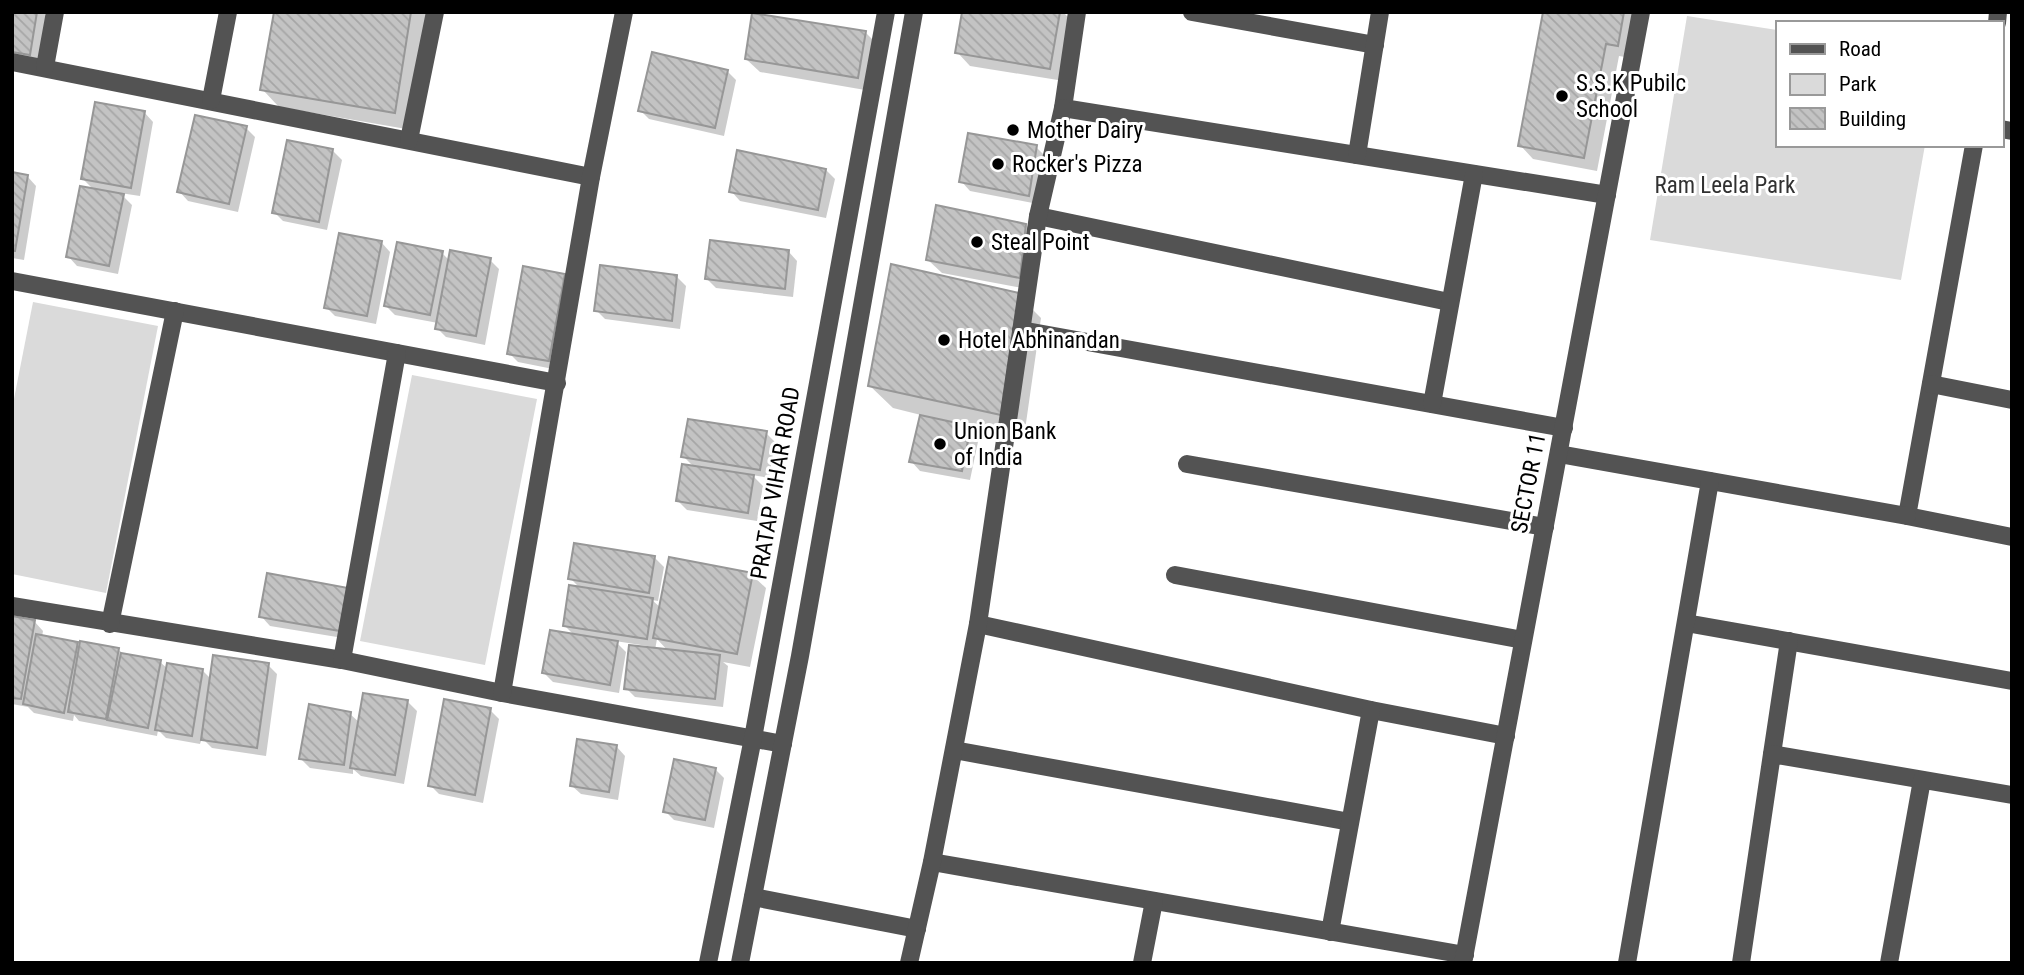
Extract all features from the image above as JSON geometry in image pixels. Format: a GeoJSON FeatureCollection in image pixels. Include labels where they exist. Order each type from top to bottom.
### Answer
{"type":"FeatureCollection","features":[{"type":"Feature","properties":{"kind":"street"},"geometry":{"type":"LineString","coordinates":[[45,67],[55,12]]}},
{"type":"Feature","properties":{"kind":"street"},"geometry":{"type":"LineString","coordinates":[[211,100],[228,12]]}},
{"type":"Feature","properties":{"kind":"street"},"geometry":{"type":"LineString","coordinates":[[409,140],[435,12]]}},
{"type":"Feature","properties":{"kind":"street"},"geometry":{"type":"LineString","coordinates":[[502,693],[591,177],[624,12]]}},
{"type":"Feature","properties":{"kind":"street","name":"PRATAP VIHAR ROAD"},"geometry":{"type":"LineString","coordinates":[[708,963],[753,738],[886,12]]}},
{"type":"Feature","properties":{"kind":"street"},"geometry":{"type":"LineString","coordinates":[[740,963],[783,744],[897,119],[914,12]]}},
{"type":"Feature","properties":{"kind":"street"},"geometry":{"type":"LineString","coordinates":[[909,963],[932,862],[978,624],[1038,216],[1063,108],[1077,12]]}},
{"type":"Feature","properties":{"kind":"street"},"geometry":{"type":"LineString","coordinates":[[1192,12],[1375,45]]}},
{"type":"Feature","properties":{"kind":"street"},"geometry":{"type":"LineString","coordinates":[[1357,155],[1380,12]]}},
{"type":"Feature","properties":{"kind":"street","name":"SECTOR 11"},"geometry":{"type":"LineString","coordinates":[[1464,959],[1641,12]]}},
{"type":"Feature","properties":{"kind":"street"},"geometry":{"type":"LineString","coordinates":[[12,62],[591,177]]}},
{"type":"Feature","properties":{"kind":"street"},"geometry":{"type":"LineString","coordinates":[[1063,108],[1607,195]]}},
{"type":"Feature","properties":{"kind":"street"},"geometry":{"type":"LineString","coordinates":[[1907,516],[1974,147]]}},
{"type":"Feature","properties":{"kind":"street"},"geometry":{"type":"LineString","coordinates":[[1432,404],[1474,174]]}},
{"type":"Feature","properties":{"kind":"street"},"geometry":{"type":"LineString","coordinates":[[1038,216],[1449,302]]}},
{"type":"Feature","properties":{"kind":"street"},"geometry":{"type":"LineString","coordinates":[[12,281],[557,383]]}},
{"type":"Feature","properties":{"kind":"street"},"geometry":{"type":"LineString","coordinates":[[110,624],[175,311]]}},
{"type":"Feature","properties":{"kind":"street"},"geometry":{"type":"LineString","coordinates":[[1021,330],[1564,428]]}},
{"type":"Feature","properties":{"kind":"street"},"geometry":{"type":"LineString","coordinates":[[342,660],[397,353]]}},
{"type":"Feature","properties":{"kind":"street"},"geometry":{"type":"LineString","coordinates":[[1931,384],[2012,400]]}},
{"type":"Feature","properties":{"kind":"street"},"geometry":{"type":"LineString","coordinates":[[1559,454],[2012,537]]}},
{"type":"Feature","properties":{"kind":"street"},"geometry":{"type":"LineString","coordinates":[[1187,464],[1545,527]]}},
{"type":"Feature","properties":{"kind":"street"},"geometry":{"type":"LineString","coordinates":[[1627,963],[1710,481]]}},
{"type":"Feature","properties":{"kind":"street"},"geometry":{"type":"LineString","coordinates":[[1175,575],[1523,640]]}},
{"type":"Feature","properties":{"kind":"street"},"geometry":{"type":"LineString","coordinates":[[12,606],[342,660],[502,693],[783,744]]}},
{"type":"Feature","properties":{"kind":"street"},"geometry":{"type":"LineString","coordinates":[[1686,623],[2012,681]]}},
{"type":"Feature","properties":{"kind":"street"},"geometry":{"type":"LineString","coordinates":[[978,624],[1371,710],[1506,736]]}},
{"type":"Feature","properties":{"kind":"street"},"geometry":{"type":"LineString","coordinates":[[1741,963],[1789,642]]}},
{"type":"Feature","properties":{"kind":"street"},"geometry":{"type":"LineString","coordinates":[[1330,932],[1371,710]]}},
{"type":"Feature","properties":{"kind":"street"},"geometry":{"type":"LineString","coordinates":[[954,750],[1350,822]]}},
{"type":"Feature","properties":{"kind":"street"},"geometry":{"type":"LineString","coordinates":[[1772,754],[2012,795]]}},
{"type":"Feature","properties":{"kind":"street"},"geometry":{"type":"LineString","coordinates":[[1889,963],[1922,780]]}},
{"type":"Feature","properties":{"kind":"street"},"geometry":{"type":"LineString","coordinates":[[932,862],[1330,932],[1464,959]]}},
{"type":"Feature","properties":{"kind":"street"},"geometry":{"type":"LineString","coordinates":[[753,897],[917,929]]}},
{"type":"Feature","properties":{"kind":"street"},"geometry":{"type":"LineString","coordinates":[[1142,963],[1154,901]]}},
{"type":"Feature","properties":{"kind":"green space","name":"Ram Leela Park"},"geometry":{"type":"Polygon","coordinates":[[[1687,16],[1776,30],[1776,147],[1925,147],[1901,280],[1650,240],[1687,16]]]}},
{"type":"Feature","properties":{"kind":"green space"},"geometry":{"type":"Polygon","coordinates":[[[33,302],[158,326],[106,593],[12,574],[12,409],[33,302]]]}},
{"type":"Feature","properties":{"kind":"green space"},"geometry":{"type":"Polygon","coordinates":[[[412,375],[537,399],[485,665],[360,641],[412,375]]]}},
{"type":"Feature","properties":{"kind":"building"},"geometry":{"type":"Polygon","coordinates":[[[12,12],[37,12],[30,55],[12,52],[12,12]]]}},
{"type":"Feature","properties":{"kind":"building"},"geometry":{"type":"Polygon","coordinates":[[[274,12],[411,12],[395,113],[260,90],[274,12]]]}},
{"type":"Feature","properties":{"kind":"building"},"geometry":{"type":"Polygon","coordinates":[[[962,12],[1060,12],[1050,69],[955,53],[962,12]]]}},
{"type":"Feature","properties":{"kind":"building","name":"S.S.K Pubilc School"},"geometry":{"type":"Polygon","coordinates":[[[1543,12],[1624,12],[1618,46],[1606,44],[1584,158],[1518,146],[1543,12]]]}},
{"type":"Feature","properties":{"kind":"building"},"geometry":{"type":"Polygon","coordinates":[[[752,13],[866,31],[858,78],[745,59],[752,13]]]}},
{"type":"Feature","properties":{"kind":"building"},"geometry":{"type":"Polygon","coordinates":[[[652,52],[728,70],[715,128],[638,111],[652,52]]]}},
{"type":"Feature","properties":{"kind":"building"},"geometry":{"type":"Polygon","coordinates":[[[95,102],[145,111],[131,188],[81,179],[95,102]]]}},
{"type":"Feature","properties":{"kind":"building"},"geometry":{"type":"Polygon","coordinates":[[[195,115],[247,126],[229,204],[177,192],[195,115]]]}},
{"type":"Feature","properties":{"kind":"building","name":"Rocker's Pizza"},"geometry":{"type":"Polygon","coordinates":[[[968,133],[1037,145],[1029,196],[959,182],[968,133]]]}},
{"type":"Feature","properties":{"kind":"building"},"geometry":{"type":"Polygon","coordinates":[[[287,140],[333,149],[319,222],[272,213],[287,140]]]}},
{"type":"Feature","properties":{"kind":"building"},"geometry":{"type":"Polygon","coordinates":[[[737,150],[826,169],[818,210],[729,192],[737,150]]]}},
{"type":"Feature","properties":{"kind":"building"},"geometry":{"type":"Polygon","coordinates":[[[12,172],[28,175],[15,251],[12,251],[12,172]]]}},
{"type":"Feature","properties":{"kind":"building"},"geometry":{"type":"Polygon","coordinates":[[[80,186],[124,194],[109,266],[66,257],[80,186]]]}},
{"type":"Feature","properties":{"kind":"building","name":"Steal Point"},"geometry":{"type":"Polygon","coordinates":[[[936,205],[1026,224],[1020,278],[926,260],[936,205]]]}},
{"type":"Feature","properties":{"kind":"building"},"geometry":{"type":"Polygon","coordinates":[[[339,233],[382,241],[367,316],[324,308],[339,233]]]}},
{"type":"Feature","properties":{"kind":"building"},"geometry":{"type":"Polygon","coordinates":[[[710,240],[789,250],[785,289],[705,279],[710,240]]]}},
{"type":"Feature","properties":{"kind":"building"},"geometry":{"type":"Polygon","coordinates":[[[397,242],[443,251],[430,315],[384,306],[397,242]]]}},
{"type":"Feature","properties":{"kind":"building"},"geometry":{"type":"Polygon","coordinates":[[[450,250],[491,258],[476,336],[435,329],[450,250]]]}},
{"type":"Feature","properties":{"kind":"building","name":"Hotel Abhinandan"},"geometry":{"type":"Polygon","coordinates":[[[891,264],[1019,293],[1001,415],[868,386],[891,264]]]}},
{"type":"Feature","properties":{"kind":"building"},"geometry":{"type":"Polygon","coordinates":[[[600,265],[677,275],[672,321],[594,311],[600,265]]]}},
{"type":"Feature","properties":{"kind":"building"},"geometry":{"type":"Polygon","coordinates":[[[523,266],[565,274],[549,361],[507,354],[523,266]]]}},
{"type":"Feature","properties":{"kind":"building","name":"Union Bank of India"},"geometry":{"type":"Polygon","coordinates":[[[920,415],[971,426],[962,471],[909,462],[920,415]]]}},
{"type":"Feature","properties":{"kind":"building"},"geometry":{"type":"Polygon","coordinates":[[[688,419],[767,431],[760,470],[681,457],[688,419]]]}},
{"type":"Feature","properties":{"kind":"building"},"geometry":{"type":"Polygon","coordinates":[[[682,464],[754,475],[748,513],[676,501],[682,464]]]}},
{"type":"Feature","properties":{"kind":"building"},"geometry":{"type":"Polygon","coordinates":[[[574,543],[655,556],[649,593],[568,579],[574,543]]]}},
{"type":"Feature","properties":{"kind":"building"},"geometry":{"type":"Polygon","coordinates":[[[669,557],[753,573],[737,654],[653,638],[669,557]]]}},
{"type":"Feature","properties":{"kind":"building"},"geometry":{"type":"Polygon","coordinates":[[[267,573],[348,588],[340,631],[259,617],[267,573]]]}},
{"type":"Feature","properties":{"kind":"building"},"geometry":{"type":"Polygon","coordinates":[[[569,585],[653,598],[647,639],[563,626],[569,585]]]}},
{"type":"Feature","properties":{"kind":"building"},"geometry":{"type":"Polygon","coordinates":[[[12,616],[35,620],[21,699],[12,698],[12,616]]]}},
{"type":"Feature","properties":{"kind":"building"},"geometry":{"type":"Polygon","coordinates":[[[550,630],[618,641],[610,685],[542,673],[550,630]]]}},
{"type":"Feature","properties":{"kind":"building"},"geometry":{"type":"Polygon","coordinates":[[[36,634],[78,642],[64,713],[23,704],[36,634]]]}},
{"type":"Feature","properties":{"kind":"building"},"geometry":{"type":"Polygon","coordinates":[[[80,641],[119,648],[106,719],[68,712],[80,641]]]}},
{"type":"Feature","properties":{"kind":"building"},"geometry":{"type":"Polygon","coordinates":[[[629,645],[720,655],[715,699],[624,689],[629,645]]]}},
{"type":"Feature","properties":{"kind":"building"},"geometry":{"type":"Polygon","coordinates":[[[121,653],[161,660],[148,728],[107,720],[121,653]]]}},
{"type":"Feature","properties":{"kind":"building"},"geometry":{"type":"Polygon","coordinates":[[[213,655],[269,663],[257,748],[201,740],[213,655]]]}},
{"type":"Feature","properties":{"kind":"building"},"geometry":{"type":"Polygon","coordinates":[[[167,663],[203,669],[192,736],[155,730],[167,663]]]}},
{"type":"Feature","properties":{"kind":"building"},"geometry":{"type":"Polygon","coordinates":[[[363,693],[408,700],[395,775],[350,768],[363,693]]]}},
{"type":"Feature","properties":{"kind":"building"},"geometry":{"type":"Polygon","coordinates":[[[444,699],[491,708],[475,795],[428,786],[444,699]]]}},
{"type":"Feature","properties":{"kind":"building"},"geometry":{"type":"Polygon","coordinates":[[[309,704],[351,712],[344,765],[299,759],[309,704]]]}},
{"type":"Feature","properties":{"kind":"building"},"geometry":{"type":"Polygon","coordinates":[[[577,739],[617,745],[609,792],[570,786],[577,739]]]}},
{"type":"Feature","properties":{"kind":"building"},"geometry":{"type":"Polygon","coordinates":[[[674,759],[716,768],[705,820],[663,812],[674,759]]]}},
{"type":"Feature","properties":{"kind":"place","name":"S.S.K Pubilc School"},"geometry":{"type":"Point","coordinates":[1562,96]}},
{"type":"Feature","properties":{"kind":"place","name":"Mother Dairy"},"geometry":{"type":"Point","coordinates":[1013,130]}},
{"type":"Feature","properties":{"kind":"place","name":"Rocker's Pizza"},"geometry":{"type":"Point","coordinates":[998,164]}},
{"type":"Feature","properties":{"kind":"place","name":"Steal Point"},"geometry":{"type":"Point","coordinates":[977,242]}},
{"type":"Feature","properties":{"kind":"place","name":"Hotel Abhinandan"},"geometry":{"type":"Point","coordinates":[944,340]}},
{"type":"Feature","properties":{"kind":"place","name":"Union Bank of India"},"geometry":{"type":"Point","coordinates":[940,444]}}]}
